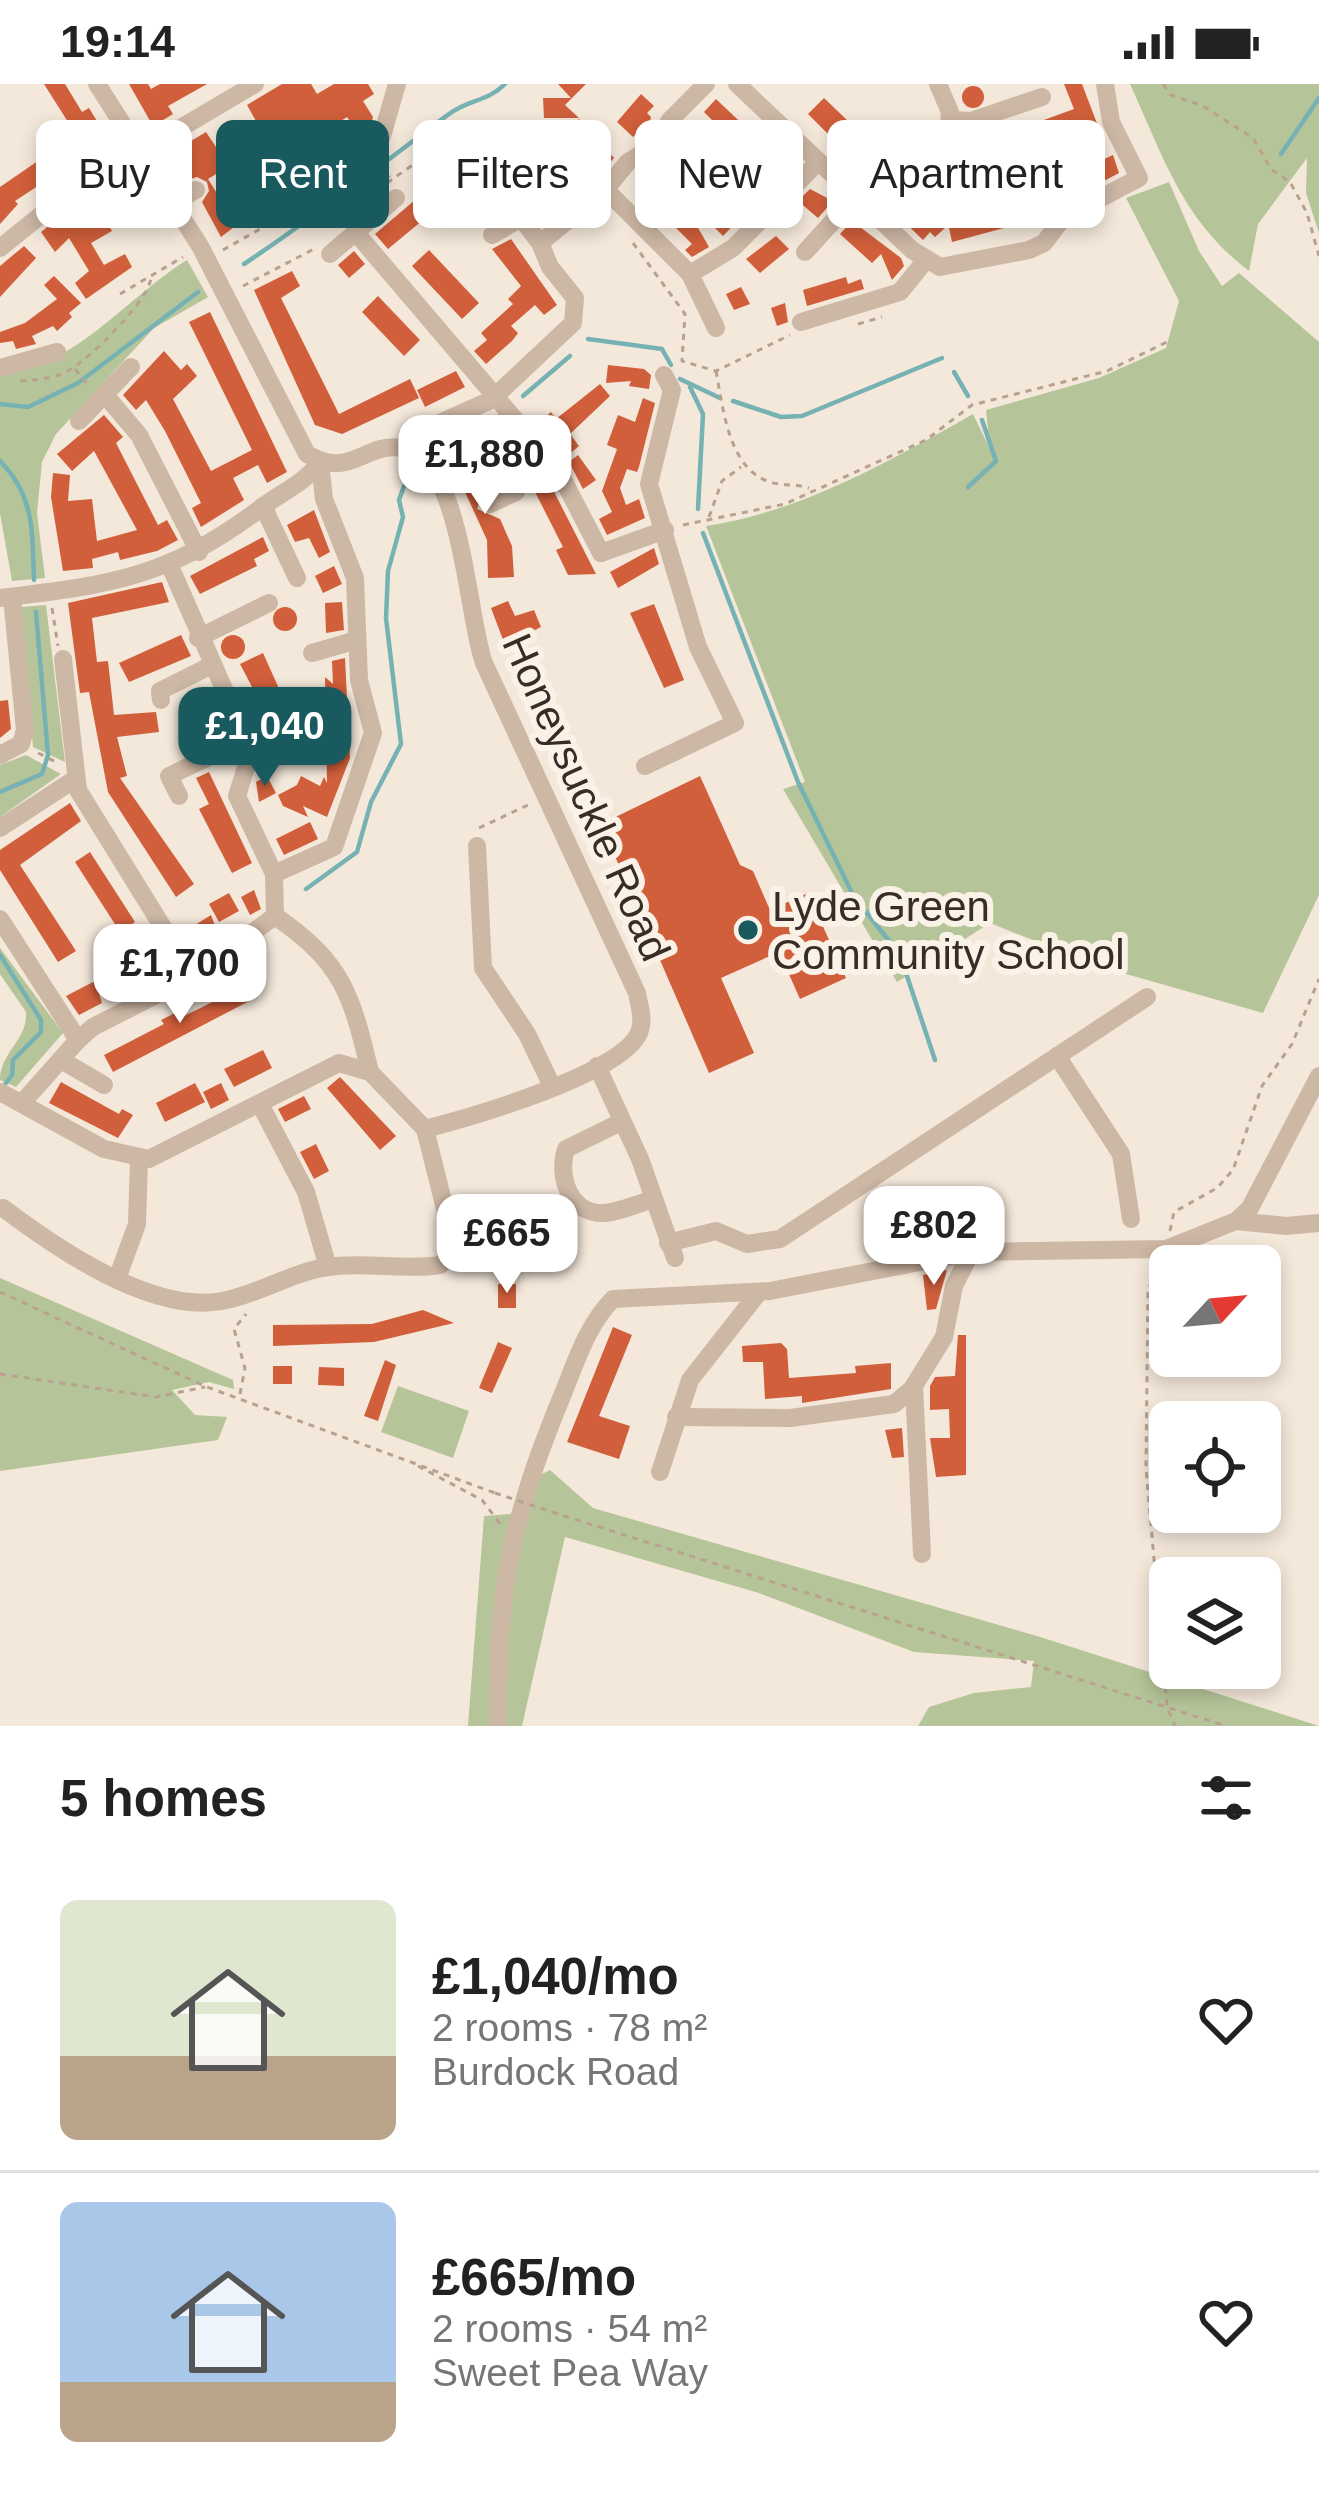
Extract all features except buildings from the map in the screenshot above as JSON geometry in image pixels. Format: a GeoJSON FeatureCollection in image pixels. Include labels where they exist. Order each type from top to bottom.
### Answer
{"type":"FeatureCollection","features":[{"type":"Feature","properties":{"kind":"street"},"geometry":{"type":"LineString","coordinates":[[97,84],[121,120]]}},
{"type":"Feature","properties":{"kind":"street"},"geometry":{"type":"LineString","coordinates":[[192,123],[255,84]]}},
{"type":"Feature","properties":{"kind":"street"},"geometry":{"type":"LineString","coordinates":[[388,120],[397,84]]}},
{"type":"Feature","properties":{"kind":"street"},"geometry":{"type":"LineString","coordinates":[[611,180],[655,145],[670,120],[706,84]]}},
{"type":"Feature","properties":{"kind":"street"},"geometry":{"type":"LineString","coordinates":[[736,84],[827,170]]}},
{"type":"Feature","properties":{"kind":"street"},"geometry":{"type":"LineString","coordinates":[[938,84],[951,120]]}},
{"type":"Feature","properties":{"kind":"street"},"geometry":{"type":"LineString","coordinates":[[889,228],[925,261],[940,267],[1029,250],[1044,242],[1063,218],[1139,178],[1111,122],[1105,84]]}},
{"type":"Feature","properties":{"kind":"street"},"geometry":{"type":"LineString","coordinates":[[974,120],[1042,97]]}},
{"type":"Feature","properties":{"kind":"street"},"geometry":{"type":"LineString","coordinates":[[689,274],[733,248],[818,161]]}},
{"type":"Feature","properties":{"kind":"street"},"geometry":{"type":"LineString","coordinates":[[192,192],[196,190]]}},
{"type":"Feature","properties":{"kind":"street"},"geometry":{"type":"LineString","coordinates":[[611,209],[689,274],[716,328]]}},
{"type":"Feature","properties":{"kind":"street"},"geometry":{"type":"LineString","coordinates":[[189,228],[295,440],[320,462],[346,465],[391,447],[409,448],[442,422],[497,395],[573,323],[578,311],[521,218],[492,235]]}},
{"type":"Feature","properties":{"kind":"street"},"geometry":{"type":"LineString","coordinates":[[0,248],[36,219]]}},
{"type":"Feature","properties":{"kind":"street"},"geometry":{"type":"LineString","coordinates":[[362,228],[343,244],[497,395],[566,483],[601,553],[665,530]]}},
{"type":"Feature","properties":{"kind":"street"},"geometry":{"type":"LineString","coordinates":[[540,243],[558,228]]}},
{"type":"Feature","properties":{"kind":"street"},"geometry":{"type":"LineString","coordinates":[[805,252],[831,228]]}},
{"type":"Feature","properties":{"kind":"street"},"geometry":{"type":"LineString","coordinates":[[797,328],[900,292],[925,261]]}},
{"type":"Feature","properties":{"kind":"street"},"geometry":{"type":"LineString","coordinates":[[2,375],[57,352]]}},
{"type":"Feature","properties":{"kind":"street"},"geometry":{"type":"LineString","coordinates":[[79,421],[98,391],[131,367]]}},
{"type":"Feature","properties":{"kind":"street"},"geometry":{"type":"LineString","coordinates":[[645,766],[735,723],[698,647],[648,471],[663,438],[672,390],[664,375]]}},
{"type":"Feature","properties":{"kind":"street"},"geometry":{"type":"LineString","coordinates":[[98,391],[139,435],[200,552]]}},
{"type":"Feature","properties":{"kind":"street","name":"Honeysuckle Road"},"geometry":{"type":"LineString","coordinates":[[409,448],[428,464],[454,520],[467,563],[472,630],[542,798],[596,902],[641,1016],[632,1044],[597,1066]]}},
{"type":"Feature","properties":{"kind":"street"},"geometry":{"type":"LineString","coordinates":[[0,755],[21,744],[26,730],[6,597],[170,566],[200,552],[300,484],[320,462]]}},
{"type":"Feature","properties":{"kind":"street"},"geometry":{"type":"LineString","coordinates":[[274,874],[334,847],[346,800],[370,754],[373,733],[358,680],[355,578],[324,499],[320,462]]}},
{"type":"Feature","properties":{"kind":"street"},"geometry":{"type":"LineString","coordinates":[[454,520],[515,492]]}},
{"type":"Feature","properties":{"kind":"street"},"geometry":{"type":"LineString","coordinates":[[263,506],[296,578]]}},
{"type":"Feature","properties":{"kind":"street"},"geometry":{"type":"LineString","coordinates":[[170,566],[197,638],[246,739],[248,761],[237,796],[274,874],[275,916]]}},
{"type":"Feature","properties":{"kind":"street"},"geometry":{"type":"LineString","coordinates":[[197,638],[269,603]]}},
{"type":"Feature","properties":{"kind":"street"},"geometry":{"type":"LineString","coordinates":[[312,653],[357,640]]}},
{"type":"Feature","properties":{"kind":"street"},"geometry":{"type":"LineString","coordinates":[[63,659],[74,775],[193,976]]}},
{"type":"Feature","properties":{"kind":"street"},"geometry":{"type":"LineString","coordinates":[[161,700],[160,691],[210,666]]}},
{"type":"Feature","properties":{"kind":"street"},"geometry":{"type":"LineString","coordinates":[[178,796],[169,776],[246,739]]}},
{"type":"Feature","properties":{"kind":"street"},"geometry":{"type":"LineString","coordinates":[[0,828],[74,775]]}},
{"type":"Feature","properties":{"kind":"street"},"geometry":{"type":"LineString","coordinates":[[477,846],[483,968],[527,1034],[552,1086]]}},
{"type":"Feature","properties":{"kind":"street"},"geometry":{"type":"LineString","coordinates":[[22,1103],[93,1027],[193,976],[275,916]]}},
{"type":"Feature","properties":{"kind":"street"},"geometry":{"type":"LineString","coordinates":[[275,916],[320,947],[337,975],[370,1072]]}},
{"type":"Feature","properties":{"kind":"street"},"geometry":{"type":"LineString","coordinates":[[0,919],[78,1040]]}},
{"type":"Feature","properties":{"kind":"street"},"geometry":{"type":"LineString","coordinates":[[425,1130],[597,1066],[672,1250],[716,1231],[747,1244],[780,1239],[1147,997]]}},
{"type":"Feature","properties":{"kind":"street"},"geometry":{"type":"LineString","coordinates":[[1057,1057],[1121,1154],[1131,1219]]}},
{"type":"Feature","properties":{"kind":"street"},"geometry":{"type":"LineString","coordinates":[[62,1060],[104,1084]]}},
{"type":"Feature","properties":{"kind":"street"},"geometry":{"type":"LineString","coordinates":[[0,1092],[104,1149],[149,1160],[339,1063],[352,1062],[370,1072],[425,1130],[451,1221],[451,1256],[421,1268],[328,1267],[218,1302],[192,1302],[117,1279],[45,1239],[2,1208]]}},
{"type":"Feature","properties":{"kind":"street"},"geometry":{"type":"LineString","coordinates":[[1236,1221],[1262,1190],[1319,1076]]}},
{"type":"Feature","properties":{"kind":"street"},"geometry":{"type":"LineString","coordinates":[[260,1104],[306,1192],[328,1267]]}},
{"type":"Feature","properties":{"kind":"street"},"geometry":{"type":"LineString","coordinates":[[621,1122],[575,1140],[566,1150],[561,1172],[565,1186],[572,1198],[594,1212],[653,1199]]}},
{"type":"Feature","properties":{"kind":"street"},"geometry":{"type":"LineString","coordinates":[[117,1279],[137,1223],[139,1159]]}},
{"type":"Feature","properties":{"kind":"street"},"geometry":{"type":"LineString","coordinates":[[1176,1245],[1236,1221],[1286,1226],[1319,1222]]}},
{"type":"Feature","properties":{"kind":"street"},"geometry":{"type":"LineString","coordinates":[[498,1726],[499,1602],[516,1514],[586,1336],[613,1299],[759,1292],[971,1252],[1149,1249]]}},
{"type":"Feature","properties":{"kind":"street"},"geometry":{"type":"LineString","coordinates":[[676,1417],[852,1412],[894,1404],[914,1386],[944,1337],[954,1286],[971,1252]]}},
{"type":"Feature","properties":{"kind":"street"},"geometry":{"type":"LineString","coordinates":[[660,1472],[690,1380],[759,1292]]}},
{"type":"Feature","properties":{"kind":"street"},"geometry":{"type":"LineString","coordinates":[[914,1386],[922,1554]]}},
{"type":"Feature","properties":{"kind":"path"},"geometry":{"type":"LineString","coordinates":[[1163,84],[1171,95],[1203,106],[1253,138],[1271,169],[1290,182],[1307,213],[1319,256]]}},
{"type":"Feature","properties":{"kind":"path"},"geometry":{"type":"LineString","coordinates":[[390,176],[413,165]]}},
{"type":"Feature","properties":{"kind":"path"},"geometry":{"type":"LineString","coordinates":[[631,240],[685,314],[682,361],[716,370],[797,328]]}},
{"type":"Feature","properties":{"kind":"path"},"geometry":{"type":"LineString","coordinates":[[241,286],[300,253],[343,244]]}},
{"type":"Feature","properties":{"kind":"path"},"geometry":{"type":"LineString","coordinates":[[120,294],[200,246]]}},
{"type":"Feature","properties":{"kind":"path"},"geometry":{"type":"LineString","coordinates":[[2,375],[43,379],[75,369],[148,292],[151,275]]}},
{"type":"Feature","properties":{"kind":"path"},"geometry":{"type":"LineString","coordinates":[[859,324],[873,324],[887,313],[900,292]]}},
{"type":"Feature","properties":{"kind":"path"},"geometry":{"type":"LineString","coordinates":[[665,530],[753,515],[926,440],[972,405],[1107,371],[1169,341]]}},
{"type":"Feature","properties":{"kind":"path"},"geometry":{"type":"LineString","coordinates":[[75,369],[98,391]]}},
{"type":"Feature","properties":{"kind":"path"},"geometry":{"type":"LineString","coordinates":[[716,370],[731,438],[744,465],[771,482],[811,489]]}},
{"type":"Feature","properties":{"kind":"path"},"geometry":{"type":"LineString","coordinates":[[709,519],[722,481],[744,465]]}},
{"type":"Feature","properties":{"kind":"path"},"geometry":{"type":"LineString","coordinates":[[50,592],[63,659]]}},
{"type":"Feature","properties":{"kind":"path"},"geometry":{"type":"LineString","coordinates":[[21,744],[74,775]]}},
{"type":"Feature","properties":{"kind":"path"},"geometry":{"type":"LineString","coordinates":[[477,846],[475,830],[542,798]]}},
{"type":"Feature","properties":{"kind":"path"},"geometry":{"type":"LineString","coordinates":[[1167,1245],[1174,1211],[1217,1188],[1233,1170],[1262,1086],[1299,1030],[1319,979]]}},
{"type":"Feature","properties":{"kind":"path"},"geometry":{"type":"LineString","coordinates":[[1149,1286],[1146,1468],[1168,1707],[1175,1726]]}},
{"type":"Feature","properties":{"kind":"path"},"geometry":{"type":"LineString","coordinates":[[0,1292],[207,1387],[410,1462],[1226,1726]]}},
{"type":"Feature","properties":{"kind":"path"},"geometry":{"type":"LineString","coordinates":[[239,1396],[245,1368],[234,1330],[248,1311]]}},
{"type":"Feature","properties":{"kind":"path"},"geometry":{"type":"LineString","coordinates":[[0,1374],[157,1397],[207,1387]]}},
{"type":"Feature","properties":{"kind":"path"},"geometry":{"type":"LineString","coordinates":[[410,1462],[482,1500],[502,1530]]}},
{"type":"Feature","properties":{"kind":"path"},"geometry":{"type":"LineString","coordinates":[[449,1483],[451,1475]]}},
{"type":"Feature","properties":{"kind":"green space"},"geometry":{"type":"Polygon","coordinates":[[[1130,84],[1319,84],[1319,233],[1306,193],[1307,158],[1258,224],[1249,271],[1191,209],[1130,84]]]}},
{"type":"Feature","properties":{"kind":"green space"},"geometry":{"type":"Polygon","coordinates":[[[1169,182],[1199,251],[1222,286],[1239,273],[1319,342],[1319,895],[1263,1013],[1098,966],[990,923],[897,982],[783,789],[805,782],[706,526],[810,497],[973,414],[990,449],[986,410],[1099,378],[1166,348],[1179,301],[1126,198],[1169,182]]]}},
{"type":"Feature","properties":{"kind":"green space"},"geometry":{"type":"Polygon","coordinates":[[[187,260],[208,297],[154,328],[56,434],[42,462],[37,513],[45,578],[12,581],[0,513],[0,375],[27,370],[75,346],[187,260]]]}},
{"type":"Feature","properties":{"kind":"green space"},"geometry":{"type":"Polygon","coordinates":[[[46,605],[65,762],[33,747],[21,607],[46,605]]]}},
{"type":"Feature","properties":{"kind":"green space"},"geometry":{"type":"Polygon","coordinates":[[[26,755],[61,774],[0,817],[0,765],[26,755]]]}},
{"type":"Feature","properties":{"kind":"green space"},"geometry":{"type":"Polygon","coordinates":[[[0,948],[63,1033],[16,1087],[0,1080],[1,1070],[23,1030],[26,1012],[0,974],[0,948]]]}},
{"type":"Feature","properties":{"kind":"green space"},"geometry":{"type":"Polygon","coordinates":[[[0,1278],[233,1380],[234,1389],[209,1382],[172,1390],[195,1415],[227,1417],[218,1440],[0,1471],[0,1278]]]}},
{"type":"Feature","properties":{"kind":"green space"},"geometry":{"type":"Polygon","coordinates":[[[398,1386],[469,1411],[453,1458],[381,1432],[398,1386]]]}},
{"type":"Feature","properties":{"kind":"green space"},"geometry":{"type":"Polygon","coordinates":[[[550,1470],[593,1508],[1149,1672],[1149,1689],[1203,1689],[1319,1726],[918,1726],[929,1707],[974,1693],[1031,1687],[1034,1661],[914,1652],[759,1593],[565,1537],[522,1726],[468,1726],[484,1516],[523,1513],[532,1479],[550,1470]]]}},
{"type":"Feature","properties":{"kind":"waterway"},"geometry":{"type":"LineString","coordinates":[[244,264],[449,114],[505,84]]}},
{"type":"Feature","properties":{"kind":"waterway"},"geometry":{"type":"LineString","coordinates":[[1281,154],[1319,98]]}},
{"type":"Feature","properties":{"kind":"waterway"},"geometry":{"type":"LineString","coordinates":[[0,404],[28,407],[78,383],[198,292]]}},
{"type":"Feature","properties":{"kind":"waterway"},"geometry":{"type":"LineString","coordinates":[[588,339],[662,349],[671,365]]}},
{"type":"Feature","properties":{"kind":"waterway"},"geometry":{"type":"LineString","coordinates":[[523,396],[570,356]]}},
{"type":"Feature","properties":{"kind":"waterway"},"geometry":{"type":"LineString","coordinates":[[733,401],[781,417],[802,416],[942,358]]}},
{"type":"Feature","properties":{"kind":"waterway"},"geometry":{"type":"LineString","coordinates":[[954,372],[968,396]]}},
{"type":"Feature","properties":{"kind":"waterway"},"geometry":{"type":"LineString","coordinates":[[680,379],[720,398]]}},
{"type":"Feature","properties":{"kind":"waterway"},"geometry":{"type":"LineString","coordinates":[[690,387],[703,414],[698,509]]}},
{"type":"Feature","properties":{"kind":"waterway"},"geometry":{"type":"LineString","coordinates":[[438,453],[500,416]]}},
{"type":"Feature","properties":{"kind":"waterway"},"geometry":{"type":"LineString","coordinates":[[968,487],[996,461],[982,420]]}},
{"type":"Feature","properties":{"kind":"waterway"},"geometry":{"type":"LineString","coordinates":[[0,461],[26,501],[34,580]]}},
{"type":"Feature","properties":{"kind":"waterway"},"geometry":{"type":"LineString","coordinates":[[306,889],[357,852],[371,802],[401,744],[386,618],[388,571],[403,517],[399,500],[404,486]]}},
{"type":"Feature","properties":{"kind":"waterway"},"geometry":{"type":"LineString","coordinates":[[703,533],[798,782],[854,897],[890,942],[906,973],[935,1060]]}},
{"type":"Feature","properties":{"kind":"waterway"},"geometry":{"type":"LineString","coordinates":[[0,792],[42,774],[48,755],[36,612]]}},
{"type":"Feature","properties":{"kind":"waterway"},"geometry":{"type":"LineString","coordinates":[[0,955],[41,1020],[41,1032],[13,1060],[12,1075],[3,1087]]}},
{"type":"Feature","properties":{"kind":"place","name":"Lyde Green Community School"},"geometry":{"type":"Point","coordinates":[748,930]}}]}
